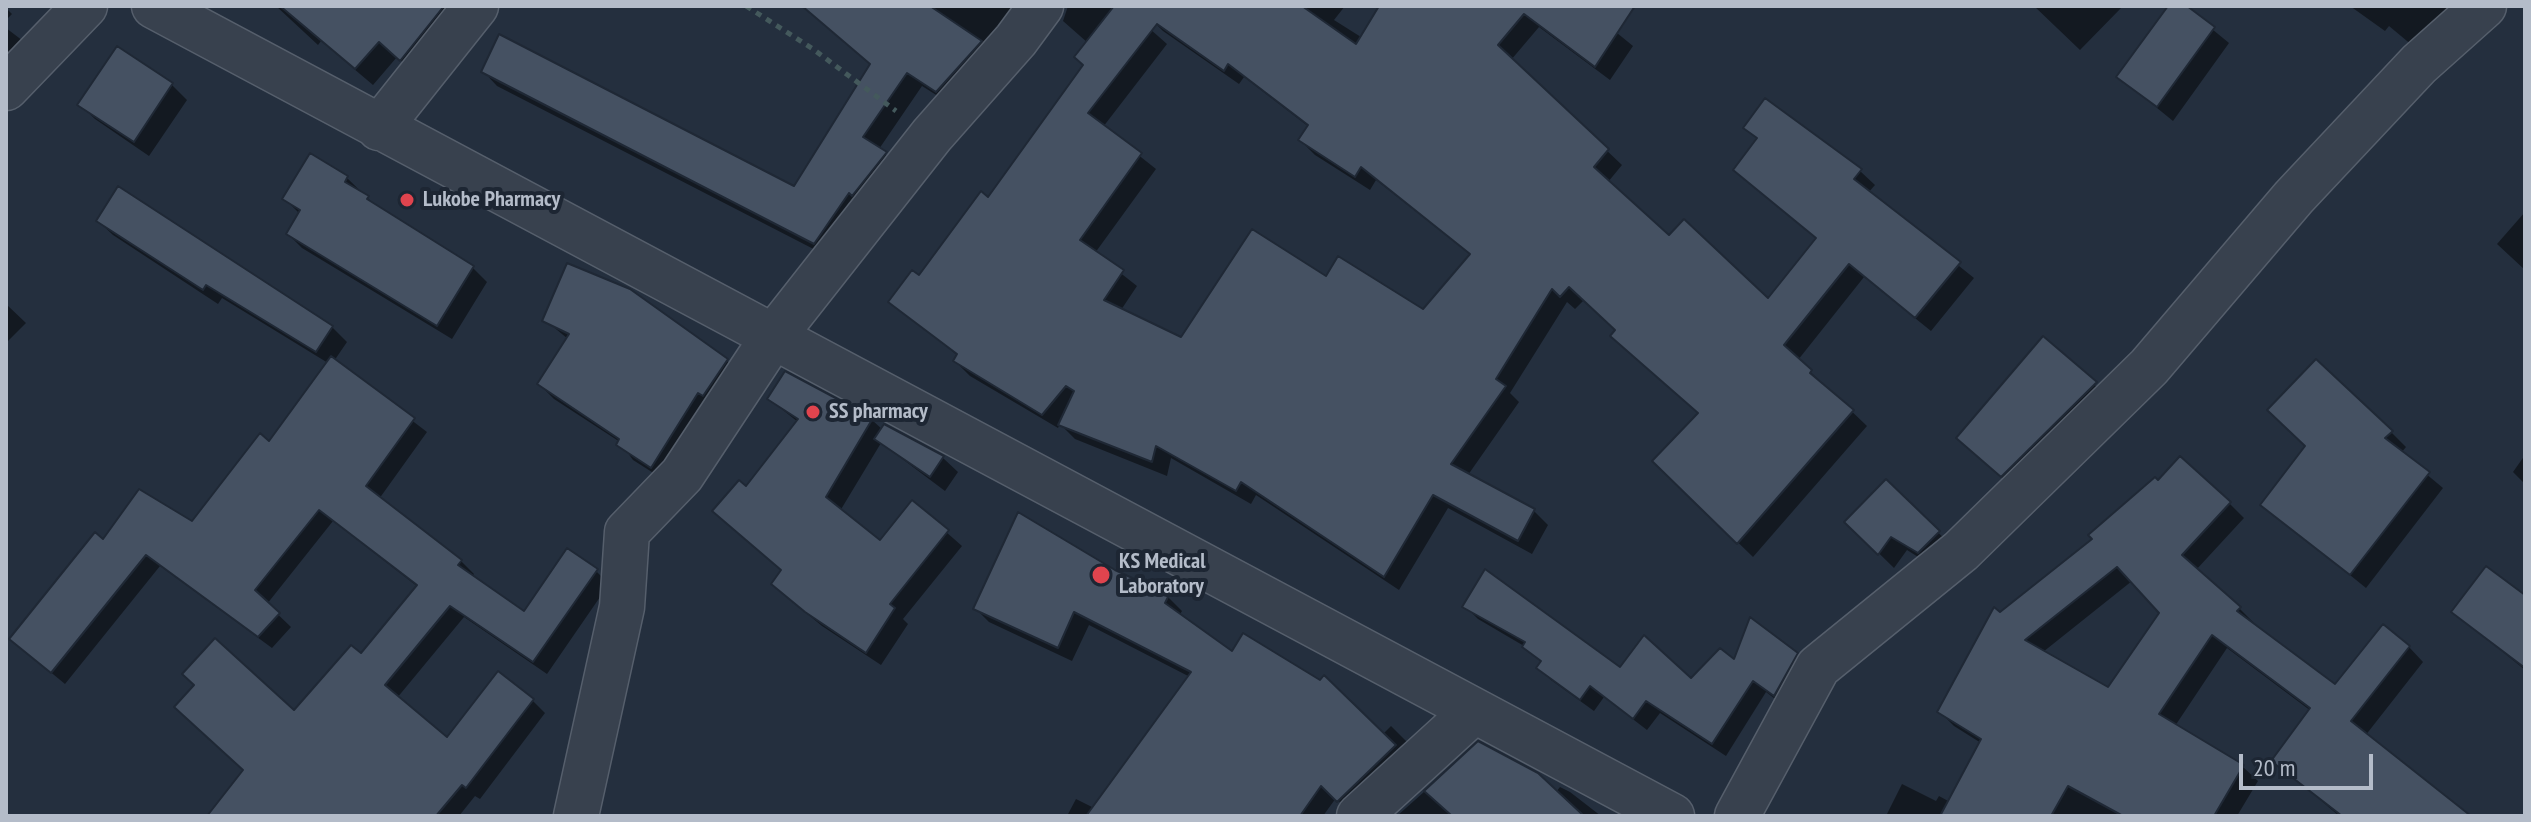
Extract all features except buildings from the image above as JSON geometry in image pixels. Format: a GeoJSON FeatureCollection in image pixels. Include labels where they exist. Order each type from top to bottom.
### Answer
{"type":"FeatureCollection","features":[{"type":"Feature","properties":{"kind":"street"},"geometry":{"type":"LineString","coordinates":[[6,88],[85,6]]}},
{"type":"Feature","properties":{"kind":"street"},"geometry":{"type":"LineString","coordinates":[[154,6],[1672,816]]}},
{"type":"Feature","properties":{"kind":"street"},"geometry":{"type":"LineString","coordinates":[[379,128],[476,6]]}},
{"type":"Feature","properties":{"kind":"street"},"geometry":{"type":"LineString","coordinates":[[576,816],[622,607],[627,532],[682,475],[773,337],[932,135],[1016,40],[1041,6]]}},
{"type":"Feature","properties":{"kind":"street"},"geometry":{"type":"LineString","coordinates":[[1737,816],[1818,667],[1961,551],[2149,367],[2294,197],[2419,64],[2484,6]]}},
{"type":"Feature","properties":{"kind":"street"},"geometry":{"type":"LineString","coordinates":[[1359,816],[1473,712]]}},
{"type":"Feature","properties":{"kind":"path"},"geometry":{"type":"LineString","coordinates":[[746,6],[932,135]]}},
{"type":"Feature","properties":{"kind":"place","name":"Lukobe Pharmacy"},"geometry":{"type":"Point","coordinates":[407,200]}},
{"type":"Feature","properties":{"kind":"place","name":"SS pharmacy"},"geometry":{"type":"Point","coordinates":[813,412]}},
{"type":"Feature","properties":{"kind":"place","name":"KS Medical Laboratory"},"geometry":{"type":"Point","coordinates":[1101,575]}}]}
